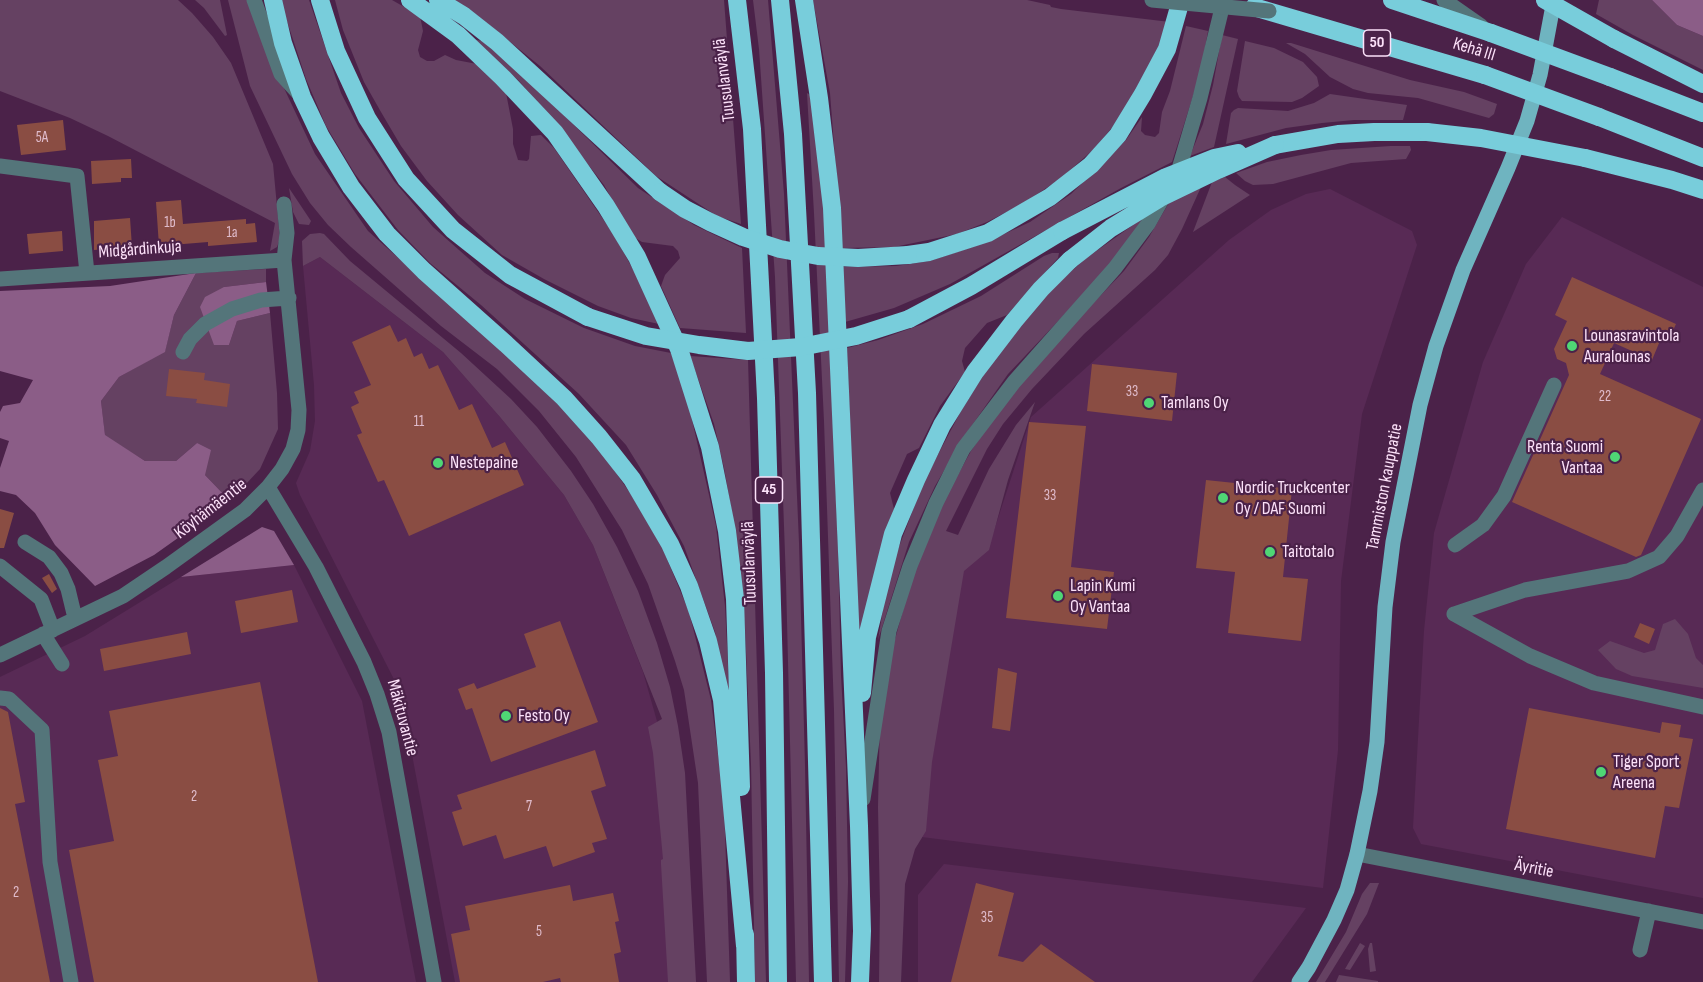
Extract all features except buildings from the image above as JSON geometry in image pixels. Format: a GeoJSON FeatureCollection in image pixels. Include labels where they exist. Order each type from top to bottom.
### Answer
{"type":"FeatureCollection","features":[{"type":"Feature","properties":{"kind":"highway"},"geometry":{"type":"LineString","coordinates":[[273,0],[283,43],[302,97],[321,137],[351,187],[387,234],[424,272],[564,398],[599,437],[632,479],[670,544],[689,586],[708,641],[722,700],[745,946]]}},
{"type":"Feature","properties":{"kind":"highway"},"geometry":{"type":"LineString","coordinates":[[320,0],[336,51],[367,118],[406,179],[453,230],[510,275],[588,317],[646,336],[699,345],[748,351],[801,346],[845,338],[909,319],[971,286],[1062,231],[1175,173],[1214,158],[1338,134],[1427,132],[1481,138],[1586,158],[1703,190]]}},
{"type":"Feature","properties":{"kind":"highway"},"geometry":{"type":"LineString","coordinates":[[410,0],[458,35],[555,133],[638,257],[679,350],[710,447],[727,531],[733,587],[738,668],[746,982]]}},
{"type":"Feature","properties":{"kind":"highway"},"geometry":{"type":"LineString","coordinates":[[438,0],[464,16],[497,42],[604,143],[660,192],[685,209],[743,237],[780,249],[818,256],[858,258],[929,252],[988,233],[1050,197],[1091,165],[1118,135],[1143,94],[1167,49],[1181,0]]}},
{"type":"Feature","properties":{"kind":"highway","name":"Tuusulanväylä"},"geometry":{"type":"LineString","coordinates":[[737,0],[752,129],[766,398],[774,673],[778,982]]}},
{"type":"Feature","properties":{"kind":"highway"},"geometry":{"type":"LineString","coordinates":[[780,0],[793,134],[807,393],[823,982]]}},
{"type":"Feature","properties":{"kind":"highway"},"geometry":{"type":"LineString","coordinates":[[804,0],[832,208],[859,826],[862,931],[860,982]]}},
{"type":"Feature","properties":{"kind":"highway","name":"Kehä III"},"geometry":{"type":"LineString","coordinates":[[1226,0],[1485,75],[1703,158]]}},
{"type":"Feature","properties":{"kind":"highway","name":"Kehä III"},"geometry":{"type":"LineString","coordinates":[[1392,0],[1491,33],[1703,113]]}},
{"type":"Feature","properties":{"kind":"highway"},"geometry":{"type":"LineString","coordinates":[[1551,1],[1614,39],[1703,84]]}},
{"type":"Feature","properties":{"kind":"highway"},"geometry":{"type":"LineString","coordinates":[[856,764],[867,637],[893,534],[942,425],[975,372],[1041,289],[1070,260],[1111,228],[1160,198],[1275,145]]}},
{"type":"Feature","properties":{"kind":"main road","name":"Tammiston kauppatie"},"geometry":{"type":"LineString","coordinates":[[1299,982],[1334,920],[1347,890],[1357,854],[1377,742],[1385,608],[1393,542],[1420,405],[1436,346],[1463,270],[1527,122],[1540,75],[1551,1]]}},
{"type":"Feature","properties":{"kind":"street"},"geometry":{"type":"LineString","coordinates":[[254,0],[281,74],[302,97]]}},
{"type":"Feature","properties":{"kind":"street"},"geometry":{"type":"LineString","coordinates":[[1152,0],[1269,11]]}},
{"type":"Feature","properties":{"kind":"street"},"geometry":{"type":"LineString","coordinates":[[859,826],[889,631],[910,566],[936,503],[963,449],[1014,382],[1115,268],[1148,224],[1179,170],[1200,98],[1221,12],[1221,0]]}},
{"type":"Feature","properties":{"kind":"street"},"geometry":{"type":"LineString","coordinates":[[1444,0],[1491,33]]}},
{"type":"Feature","properties":{"kind":"street"},"geometry":{"type":"LineString","coordinates":[[0,166],[77,177],[87,273]]}},
{"type":"Feature","properties":{"kind":"street","name":"Köyhämäentie"},"geometry":{"type":"LineString","coordinates":[[0,655],[123,596],[166,567],[245,510],[268,487],[293,449],[298,430],[299,410],[284,260],[287,233],[284,204]]}},
{"type":"Feature","properties":{"kind":"street","name":"Midgårdinkuja"},"geometry":{"type":"LineString","coordinates":[[0,279],[284,260]]}},
{"type":"Feature","properties":{"kind":"street"},"geometry":{"type":"LineString","coordinates":[[183,352],[190,339],[205,324],[232,309],[261,300],[289,298]]}},
{"type":"Feature","properties":{"kind":"street"},"geometry":{"type":"LineString","coordinates":[[1455,545],[1483,525],[1504,496],[1554,386]]}},
{"type":"Feature","properties":{"kind":"street","name":"Mäkituvantie"},"geometry":{"type":"LineString","coordinates":[[268,487],[316,567],[364,662],[377,694],[389,732],[434,982]]}},
{"type":"Feature","properties":{"kind":"street"},"geometry":{"type":"LineString","coordinates":[[1703,490],[1677,536],[1659,557],[1628,571],[1526,591],[1454,614],[1530,656],[1594,683],[1703,707]]}},
{"type":"Feature","properties":{"kind":"street"},"geometry":{"type":"LineString","coordinates":[[25,542],[49,557],[61,573],[68,589],[75,618]]}},
{"type":"Feature","properties":{"kind":"street"},"geometry":{"type":"LineString","coordinates":[[0,566],[42,598],[48,632],[62,664]]}},
{"type":"Feature","properties":{"kind":"street"},"geometry":{"type":"LineString","coordinates":[[0,698],[9,699],[42,730],[50,862],[71,982]]}},
{"type":"Feature","properties":{"kind":"street","name":"Äyritie"},"geometry":{"type":"LineString","coordinates":[[1357,854],[1703,922]]}},
{"type":"Feature","properties":{"kind":"street"},"geometry":{"type":"LineString","coordinates":[[1640,950],[1649,911]]}},
{"type":"Feature","properties":{"kind":"shaded area"},"geometry":{"type":"Polygon","coordinates":[[[0,0],[178,0],[213,37],[231,63],[273,164],[280,239],[277,247],[270,251],[275,223],[108,136],[70,118],[0,91],[0,0]]]}},
{"type":"Feature","properties":{"kind":"shaded area"},"geometry":{"type":"Polygon","coordinates":[[[195,0],[220,0],[227,35],[225,36],[195,0]]]}},
{"type":"Feature","properties":{"kind":"shaded area"},"geometry":{"type":"Polygon","coordinates":[[[228,0],[250,0],[275,69],[315,154],[368,231],[515,362],[590,436],[630,493],[662,547],[689,612],[711,700],[724,801],[730,982],[707,982],[698,783],[684,690],[648,584],[622,530],[576,457],[539,411],[497,369],[441,326],[351,247],[328,225],[310,203],[292,174],[250,86],[228,0]]]}},
{"type":"Feature","properties":{"kind":"shaded area"},"geometry":{"type":"Polygon","coordinates":[[[280,0],[309,0],[341,93],[359,128],[394,181],[433,227],[485,273],[525,299],[584,328],[635,346],[671,353],[688,402],[716,526],[725,606],[730,705],[715,632],[684,546],[657,495],[626,445],[579,394],[481,305],[430,263],[398,230],[355,174],[326,126],[306,79],[280,0]]]}},
{"type":"Feature","properties":{"kind":"shaded area"},"geometry":{"type":"Polygon","coordinates":[[[335,0],[392,0],[420,16],[423,31],[418,50],[420,57],[427,61],[434,61],[445,55],[456,60],[477,64],[506,93],[513,129],[513,144],[518,160],[527,161],[529,159],[531,136],[541,135],[554,148],[614,235],[645,291],[659,324],[631,318],[598,306],[544,279],[502,255],[458,215],[427,181],[401,146],[381,112],[364,82],[343,30],[335,0]]]}},
{"type":"Feature","properties":{"kind":"shaded area"},"geometry":{"type":"Polygon","coordinates":[[[454,0],[724,0],[741,224],[717,216],[656,176],[540,66],[478,16],[454,0]]]}},
{"type":"Feature","properties":{"kind":"shaded area"},"geometry":{"type":"Polygon","coordinates":[[[753,0],[768,0],[784,194],[799,543],[809,982],[796,982],[786,581],[775,277],[759,49],[753,0]]]}},
{"type":"Feature","properties":{"kind":"shaded area"},"geometry":{"type":"Polygon","coordinates":[[[813,0],[1027,0],[1061,9],[1170,22],[1159,51],[1125,112],[1094,149],[1060,179],[1022,204],[957,234],[894,247],[842,248],[830,93],[813,0]]]}},
{"type":"Feature","properties":{"kind":"shaded area"},"geometry":{"type":"Polygon","coordinates":[[[1599,0],[1652,0],[1677,25],[1703,36],[1703,70],[1596,14],[1599,0]]]}},
{"type":"Feature","properties":{"kind":"shaded area"},"geometry":{"type":"Polygon","coordinates":[[[1652,0],[1703,0],[1703,36],[1677,25],[1652,0]]]}},
{"type":"Feature","properties":{"kind":"shaded area"},"geometry":{"type":"Polygon","coordinates":[[[1186,26],[1208,31],[1201,71],[1172,162],[950,284],[894,308],[845,322],[843,267],[896,266],[930,261],[987,242],[1030,222],[1071,194],[1126,140],[1142,117],[1141,131],[1145,135],[1155,137],[1159,133],[1162,112],[1170,91],[1186,26]]]}},
{"type":"Feature","properties":{"kind":"shaded area"},"geometry":{"type":"Polygon","coordinates":[[[1222,35],[1238,39],[1214,147],[1190,156],[1203,124],[1222,35]]]}},
{"type":"Feature","properties":{"kind":"shaded area"},"geometry":{"type":"Polygon","coordinates":[[[473,39],[482,41],[529,81],[638,188],[694,225],[742,248],[746,333],[680,328],[661,286],[665,275],[680,258],[678,251],[673,246],[642,242],[632,236],[604,185],[556,123],[518,80],[473,39]]]}},
{"type":"Feature","properties":{"kind":"shaded area"},"geometry":{"type":"Polygon","coordinates":[[[1245,41],[1274,48],[1303,62],[1317,77],[1319,86],[1292,102],[1242,101],[1237,91],[1245,41]]]}},
{"type":"Feature","properties":{"kind":"shaded area"},"geometry":{"type":"Polygon","coordinates":[[[1286,43],[1410,80],[1464,92],[1497,104],[1494,114],[1489,118],[1418,98],[1368,93],[1353,89],[1330,77],[1305,54],[1286,43]]]}},
{"type":"Feature","properties":{"kind":"shaded area"},"geometry":{"type":"Polygon","coordinates":[[[807,93],[812,96],[825,221],[846,767],[848,882],[845,982],[839,982],[834,710],[824,421],[807,93]]]}},
{"type":"Feature","properties":{"kind":"shaded area"},"geometry":{"type":"Polygon","coordinates":[[[1330,94],[1407,105],[1403,120],[1354,120],[1322,123],[1286,128],[1226,144],[1231,113],[1238,108],[1288,111],[1314,103],[1330,94]]]}},
{"type":"Feature","properties":{"kind":"shaded area"},"geometry":{"type":"Polygon","coordinates":[[[1410,146],[1411,150],[1406,159],[1351,163],[1273,184],[1253,185],[1236,173],[1267,162],[1301,155],[1331,150],[1410,146]]]}},
{"type":"Feature","properties":{"kind":"shaded area"},"geometry":{"type":"Polygon","coordinates":[[[1225,177],[1250,195],[1193,232],[1212,182],[1225,177]]]}},
{"type":"Feature","properties":{"kind":"shaded area"},"geometry":{"type":"Polygon","coordinates":[[[1201,187],[1168,255],[1155,270],[1084,334],[1032,389],[1003,424],[987,449],[946,531],[958,535],[989,469],[1016,425],[1035,402],[1008,480],[989,550],[964,571],[932,762],[926,831],[915,849],[905,884],[901,982],[879,982],[880,717],[889,661],[912,578],[943,502],[971,451],[998,412],[1039,360],[1124,271],[1149,237],[1170,201],[1201,187]]]}},
{"type":"Feature","properties":{"kind":"shaded area"},"geometry":{"type":"Polygon","coordinates":[[[289,188],[311,221],[309,225],[299,224],[293,212],[289,188]]]}},
{"type":"Feature","properties":{"kind":"shaded area"},"geometry":{"type":"Polygon","coordinates":[[[1330,189],[1412,231],[1417,245],[1362,414],[1341,581],[1338,750],[1323,888],[922,837],[899,836],[950,559],[988,549],[1031,417],[1229,240],[1271,210],[1306,194],[1330,189]]]}},
{"type":"Feature","properties":{"kind":"shaded area"},"geometry":{"type":"Polygon","coordinates":[[[1562,217],[1703,287],[1703,898],[1421,844],[1413,828],[1424,631],[1434,533],[1483,362],[1526,264],[1562,217]]]}},
{"type":"Feature","properties":{"kind":"shaded area"},"geometry":{"type":"Polygon","coordinates":[[[1143,218],[1116,260],[1008,374],[963,438],[935,486],[909,542],[878,640],[885,596],[897,552],[924,481],[961,411],[995,357],[1043,297],[1085,259],[1143,218]]]}},
{"type":"Feature","properties":{"kind":"shaded area"},"geometry":{"type":"Polygon","coordinates":[[[310,234],[324,234],[350,261],[461,353],[511,399],[537,427],[571,471],[617,547],[638,591],[657,643],[670,687],[678,726],[685,773],[696,982],[668,982],[661,864],[663,859],[653,753],[648,727],[662,719],[593,545],[564,495],[443,352],[320,257],[303,266],[302,241],[310,234]]]}},
{"type":"Feature","properties":{"kind":"shaded area"},"geometry":{"type":"Polygon","coordinates":[[[1052,253],[1059,253],[1058,258],[1007,315],[987,323],[965,348],[962,361],[965,372],[940,406],[919,448],[907,454],[890,493],[894,509],[859,652],[847,348],[923,324],[981,296],[1052,253]]]}},
{"type":"Feature","properties":{"kind":"shaded area"},"geometry":{"type":"Polygon","coordinates":[[[320,257],[443,352],[564,495],[593,545],[643,672],[666,753],[679,982],[455,982],[400,691],[296,483],[310,451],[315,421],[303,266],[320,257]]]}},
{"type":"Feature","properties":{"kind":"shaded area"},"geometry":{"type":"Polygon","coordinates":[[[266,269],[266,282],[224,287],[229,345],[237,321],[270,313],[277,393],[278,429],[260,469],[230,501],[205,475],[197,443],[176,461],[145,461],[105,436],[101,401],[119,377],[165,351],[174,315],[196,273],[266,269]]]}},
{"type":"Feature","properties":{"kind":"shaded area"},"geometry":{"type":"Polygon","coordinates":[[[196,273],[174,315],[165,352],[119,377],[101,401],[105,435],[145,461],[176,461],[197,443],[211,450],[205,475],[230,501],[154,555],[95,586],[55,545],[35,513],[16,495],[0,491],[0,468],[9,441],[0,438],[0,412],[3,406],[20,403],[33,380],[0,371],[0,291],[110,286],[196,273]]]}},
{"type":"Feature","properties":{"kind":"shaded area"},"geometry":{"type":"Polygon","coordinates":[[[266,282],[270,313],[237,321],[229,345],[214,345],[200,307],[205,297],[224,287],[266,282]]]}},
{"type":"Feature","properties":{"kind":"shaded area"},"geometry":{"type":"Polygon","coordinates":[[[690,356],[748,360],[766,982],[755,982],[751,764],[745,628],[732,513],[714,424],[690,356]]]}},
{"type":"Feature","properties":{"kind":"shaded area"},"geometry":{"type":"Polygon","coordinates":[[[262,527],[274,531],[294,565],[181,577],[262,527]]]}},
{"type":"Feature","properties":{"kind":"shaded area"},"geometry":{"type":"Polygon","coordinates":[[[294,565],[362,701],[416,982],[0,982],[0,677],[85,636],[181,577],[294,565]]]}},
{"type":"Feature","properties":{"kind":"shaded area"},"geometry":{"type":"Polygon","coordinates":[[[1675,619],[1688,634],[1696,658],[1703,665],[1703,688],[1632,676],[1616,669],[1598,650],[1610,641],[1644,653],[1655,650],[1663,624],[1675,619]]]}},
{"type":"Feature","properties":{"kind":"shaded area"},"geometry":{"type":"Polygon","coordinates":[[[944,864],[1306,908],[1252,982],[918,982],[918,895],[944,864]]]}},
{"type":"Feature","properties":{"kind":"shaded area"},"geometry":{"type":"Polygon","coordinates":[[[1370,883],[1379,883],[1367,914],[1325,982],[1316,982],[1346,932],[1362,894],[1370,883]]]}},
{"type":"Feature","properties":{"kind":"shaded area"},"geometry":{"type":"Polygon","coordinates":[[[1360,943],[1365,946],[1350,970],[1345,969],[1360,943]]]}},
{"type":"Feature","properties":{"kind":"shaded area"},"geometry":{"type":"Polygon","coordinates":[[[1372,943],[1376,971],[1370,972],[1368,949],[1372,943]]]}},
{"type":"Feature","properties":{"kind":"shaded area"},"geometry":{"type":"Polygon","coordinates":[[[1339,975],[1378,981],[1378,982],[1336,982],[1339,975]]]}},
{"type":"Feature","properties":{"kind":"place","name":"Lounasravintola Auralounas"},"geometry":{"type":"Point","coordinates":[1572,346]}},
{"type":"Feature","properties":{"kind":"place","name":"Tamlans Oy"},"geometry":{"type":"Point","coordinates":[1149,403]}},
{"type":"Feature","properties":{"kind":"place","name":"Renta Suomi Vantaa"},"geometry":{"type":"Point","coordinates":[1615,457]}},
{"type":"Feature","properties":{"kind":"place","name":"Nestepaine"},"geometry":{"type":"Point","coordinates":[438,463]}},
{"type":"Feature","properties":{"kind":"place","name":"Nordic Truckcenter Oy / DAF Suomi"},"geometry":{"type":"Point","coordinates":[1223,498]}},
{"type":"Feature","properties":{"kind":"place","name":"Taitotalo"},"geometry":{"type":"Point","coordinates":[1270,552]}},
{"type":"Feature","properties":{"kind":"place","name":"Lapin Kumi Oy Vantaa"},"geometry":{"type":"Point","coordinates":[1058,596]}},
{"type":"Feature","properties":{"kind":"place","name":"Festo Oy"},"geometry":{"type":"Point","coordinates":[506,716]}},
{"type":"Feature","properties":{"kind":"place","name":"Tiger Sport Areena"},"geometry":{"type":"Point","coordinates":[1601,772]}}]}
